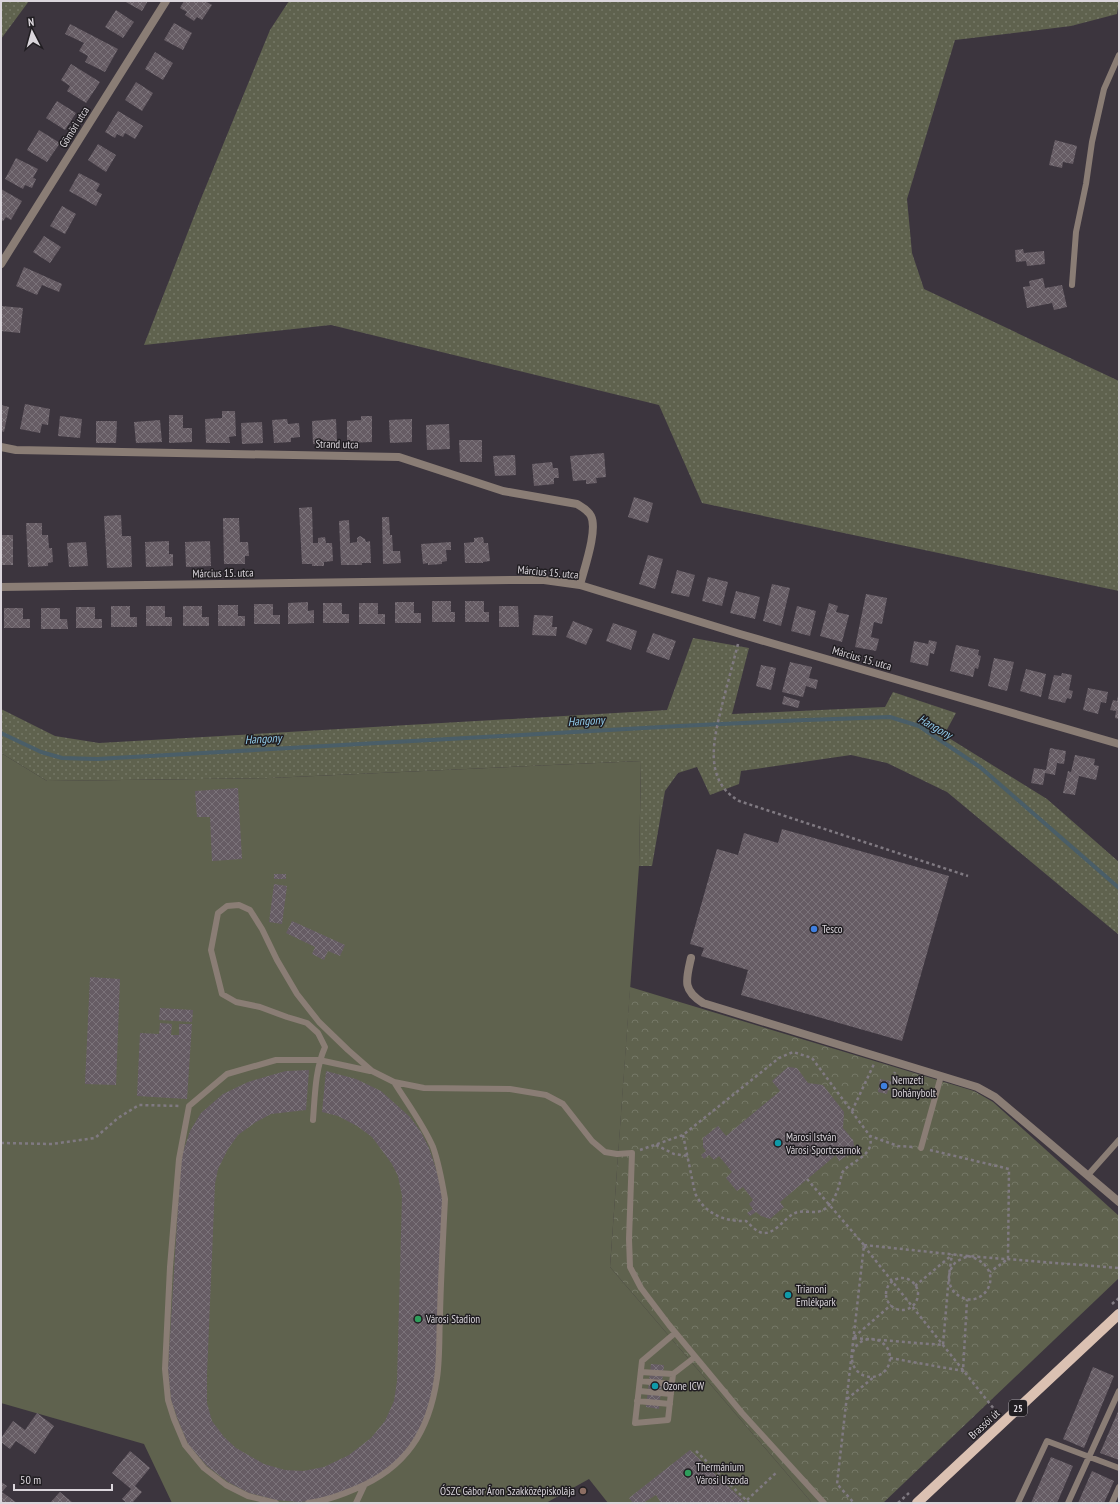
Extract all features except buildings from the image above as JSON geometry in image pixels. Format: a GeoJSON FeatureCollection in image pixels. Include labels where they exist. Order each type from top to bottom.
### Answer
{"type":"FeatureCollection","features":[{"type":"Feature","properties":{"kind":"main road","name":"Brassói út"},"geometry":{"type":"LineString","coordinates":[[917,1503],[1119,1314]]}},
{"type":"Feature","properties":{"kind":"street","name":"Gömöri utca"},"geometry":{"type":"LineString","coordinates":[[1,264],[166,1]]}},
{"type":"Feature","properties":{"kind":"street","name":"Strand utca"},"geometry":{"type":"LineString","coordinates":[[1,447],[16,450],[399,457],[503,491],[577,504],[585,508],[591,516],[594,525],[593,535],[580,585]]}},
{"type":"Feature","properties":{"kind":"street","name":"Március 15. utca"},"geometry":{"type":"LineString","coordinates":[[1,587],[506,580],[544,580],[580,585],[740,634],[1119,744]]}},
{"type":"Feature","properties":{"kind":"street"},"geometry":{"type":"LineString","coordinates":[[691,958],[687,977],[687,986],[692,995],[703,1003],[977,1087],[995,1097],[1119,1202]]}},
{"type":"Feature","properties":{"kind":"lane"},"geometry":{"type":"LineString","coordinates":[[1072,285],[1076,232],[1086,184],[1092,142],[1104,89],[1119,55]]}},
{"type":"Feature","properties":{"kind":"lane"},"geometry":{"type":"LineString","coordinates":[[313,1120],[319,1060],[325,1046],[318,1032],[307,1023],[260,1007],[236,1002],[222,994],[212,950],[218,913],[227,906],[239,905],[250,910],[297,994],[319,1022],[372,1071]]}},
{"type":"Feature","properties":{"kind":"lane"},"geometry":{"type":"LineString","coordinates":[[276,1503],[243,1493],[226,1485],[204,1468],[185,1445],[168,1400],[165,1369],[170,1267],[179,1159],[189,1106],[227,1074],[276,1060],[319,1060],[372,1071],[394,1082],[424,1088],[510,1089],[546,1095],[563,1104],[592,1141],[604,1152],[617,1154],[632,1153],[629,1239],[630,1267],[641,1288],[675,1333],[742,1413],[824,1503]]}},
{"type":"Feature","properties":{"kind":"lane"},"geometry":{"type":"LineString","coordinates":[[921,1148],[941,1076]]}},
{"type":"Feature","properties":{"kind":"lane"},"geometry":{"type":"LineString","coordinates":[[308,1503],[322,1501],[364,1486],[383,1476],[393,1468],[412,1448],[421,1433],[430,1408],[437,1378],[445,1199],[440,1171],[432,1147],[424,1130],[394,1082]]}},
{"type":"Feature","properties":{"kind":"lane"},"geometry":{"type":"LineString","coordinates":[[1088,1175],[1119,1140]]}},
{"type":"Feature","properties":{"kind":"lane"},"geometry":{"type":"LineString","coordinates":[[673,1374],[668,1420],[635,1423],[642,1360],[675,1333]]}},
{"type":"Feature","properties":{"kind":"lane"},"geometry":{"type":"LineString","coordinates":[[641,1372],[673,1374],[695,1357]]}},
{"type":"Feature","properties":{"kind":"lane"},"geometry":{"type":"LineString","coordinates":[[640,1381],[672,1384]]}},
{"type":"Feature","properties":{"kind":"lane"},"geometry":{"type":"LineString","coordinates":[[638,1390],[671,1394]]}},
{"type":"Feature","properties":{"kind":"lane"},"geometry":{"type":"LineString","coordinates":[[1068,1503],[1090,1458],[1119,1391]]}},
{"type":"Feature","properties":{"kind":"lane"},"geometry":{"type":"LineString","coordinates":[[637,1400],[670,1404]]}},
{"type":"Feature","properties":{"kind":"lane"},"geometry":{"type":"LineString","coordinates":[[1018,1503],[1047,1441],[1119,1468]]}},
{"type":"Feature","properties":{"kind":"lane"},"geometry":{"type":"LineString","coordinates":[[356,1503],[364,1486]]}},
{"type":"Feature","properties":{"kind":"lane"},"geometry":{"type":"LineString","coordinates":[[1112,1503],[1119,1487]]}},
{"type":"Feature","properties":{"kind":"path"},"geometry":{"type":"LineString","coordinates":[[740,634],[713,741],[714,762],[720,781],[729,794],[740,801],[968,876]]}},
{"type":"Feature","properties":{"kind":"path"},"geometry":{"type":"LineString","coordinates":[[632,1153],[684,1135],[779,1058],[793,1052],[812,1058],[870,1136],[871,1145],[867,1152],[842,1173],[839,1187],[830,1205],[817,1212],[794,1213],[776,1228],[769,1232],[762,1233],[746,1221],[737,1221],[718,1216],[705,1208],[699,1201],[695,1193],[684,1135]]}},
{"type":"Feature","properties":{"kind":"path"},"geometry":{"type":"LineString","coordinates":[[852,1110],[878,1057]]}},
{"type":"Feature","properties":{"kind":"path"},"geometry":{"type":"LineString","coordinates":[[888,1090],[898,1063]]}},
{"type":"Feature","properties":{"kind":"path"},"geometry":{"type":"LineString","coordinates":[[1,1143],[52,1144],[94,1138],[118,1118],[140,1105],[189,1106]]}},
{"type":"Feature","properties":{"kind":"path"},"geometry":{"type":"LineString","coordinates":[[870,1136],[898,1146],[921,1148],[1009,1169],[1008,1259]]}},
{"type":"Feature","properties":{"kind":"path"},"geometry":{"type":"LineString","coordinates":[[655,1144],[674,1154],[688,1156]]}},
{"type":"Feature","properties":{"kind":"path"},"geometry":{"type":"LineString","coordinates":[[807,1179],[864,1245],[963,1371],[999,1414]]}},
{"type":"Feature","properties":{"kind":"path"},"geometry":{"type":"LineString","coordinates":[[864,1245],[968,1256],[1119,1268]]}},
{"type":"Feature","properties":{"kind":"path"},"geometry":{"type":"LineString","coordinates":[[854,1503],[837,1484],[864,1245]]}},
{"type":"Feature","properties":{"kind":"path"},"geometry":{"type":"LineString","coordinates":[[943,1345],[952,1254]]}},
{"type":"Feature","properties":{"kind":"path"},"geometry":{"type":"LineString","coordinates":[[915,1286],[952,1254]]}},
{"type":"Feature","properties":{"kind":"path"},"geometry":{"type":"LineString","coordinates":[[968,1256],[982,1261],[987,1266],[991,1279],[990,1286],[981,1297],[967,1300],[955,1294],[949,1282],[949,1274],[955,1263],[968,1256]]}},
{"type":"Feature","properties":{"kind":"path"},"geometry":{"type":"LineString","coordinates":[[990,1272],[1008,1259]]}},
{"type":"Feature","properties":{"kind":"path"},"geometry":{"type":"LineString","coordinates":[[902,1279],[912,1282],[918,1294],[918,1299],[912,1306],[904,1310],[894,1308],[891,1305],[887,1296],[887,1290],[893,1282],[902,1279]]}},
{"type":"Feature","properties":{"kind":"path"},"geometry":{"type":"LineString","coordinates":[[963,1371],[967,1300]]}},
{"type":"Feature","properties":{"kind":"path"},"geometry":{"type":"LineString","coordinates":[[854,1338],[891,1305]]}},
{"type":"Feature","properties":{"kind":"path"},"geometry":{"type":"LineString","coordinates":[[854,1338],[872,1338],[943,1345]]}},
{"type":"Feature","properties":{"kind":"path"},"geometry":{"type":"LineString","coordinates":[[872,1338],[879,1340],[889,1351],[889,1364],[886,1370],[881,1374],[869,1376],[858,1371],[852,1361],[852,1354],[859,1343],[872,1338]]}},
{"type":"Feature","properties":{"kind":"path"},"geometry":{"type":"LineString","coordinates":[[890,1358],[963,1371]]}},
{"type":"Feature","properties":{"kind":"path"},"geometry":{"type":"LineString","coordinates":[[847,1399],[875,1376]]}},
{"type":"Feature","properties":{"kind":"path"},"geometry":{"type":"LineString","coordinates":[[696,1451],[748,1502],[778,1472]]}},
{"type":"Feature","properties":{"kind":"green space"},"geometry":{"type":"Polygon","coordinates":[[[1,1],[29,1],[1,39],[1,1]]]}},
{"type":"Feature","properties":{"kind":"green space"},"geometry":{"type":"Polygon","coordinates":[[[289,1],[1119,1],[1117,14],[1071,26],[955,40],[907,199],[912,253],[924,289],[1119,381],[1119,591],[702,503],[659,405],[331,325],[144,345],[200,201],[270,30],[289,1]]]}},
{"type":"Feature","properties":{"kind":"green space"},"geometry":{"type":"Polygon","coordinates":[[[693,638],[749,648],[732,714],[885,707],[893,692],[956,713],[944,735],[1047,799],[1119,862],[1119,935],[947,792],[887,763],[851,755],[741,771],[739,784],[710,795],[697,767],[678,773],[665,791],[652,866],[639,866],[641,761],[271,778],[47,781],[1,753],[1,709],[55,736],[99,743],[667,710],[693,638]]]}},
{"type":"Feature","properties":{"kind":"green space"},"geometry":{"type":"Polygon","coordinates":[[[1,753],[47,781],[271,778],[641,761],[639,866],[610,1267],[812,1503],[608,1503],[589,1479],[546,1503],[172,1503],[144,1444],[1,1403],[1,753]]]}},
{"type":"Feature","properties":{"kind":"green space"},"geometry":{"type":"Polygon","coordinates":[[[630,987],[974,1091],[993,1102],[1119,1216],[1119,1278],[883,1503],[812,1503],[610,1267],[630,987]]]}},
{"type":"Feature","properties":{"kind":"waterway","name":"Hangony"},"geometry":{"type":"LineString","coordinates":[[1,733],[41,752],[62,758],[97,759],[679,726],[890,717],[919,726],[980,767],[1119,888]]}},
{"type":"Feature","properties":{"kind":"place","name":"Tesco"},"geometry":{"type":"Point","coordinates":[814,929]}},
{"type":"Feature","properties":{"kind":"place","name":"Nemzeti Dohánybolt"},"geometry":{"type":"Point","coordinates":[884,1086]}},
{"type":"Feature","properties":{"kind":"place","name":"Marosi István Városi Sportcsarnok"},"geometry":{"type":"Point","coordinates":[778,1143]}},
{"type":"Feature","properties":{"kind":"place","name":"Trianoni Emlékpark"},"geometry":{"type":"Point","coordinates":[788,1295]}},
{"type":"Feature","properties":{"kind":"place","name":"Városi Stadion"},"geometry":{"type":"Point","coordinates":[418,1319]}},
{"type":"Feature","properties":{"kind":"place","name":"Ozone ICW"},"geometry":{"type":"Point","coordinates":[655,1386]}},
{"type":"Feature","properties":{"kind":"place","name":"Thermánium Városi Uszoda"},"geometry":{"type":"Point","coordinates":[688,1473]}},
{"type":"Feature","properties":{"kind":"place","name":"ÓSZC Gábor Áron Szakközépiskolája"},"geometry":{"type":"Point","coordinates":[583,1491]}}]}
